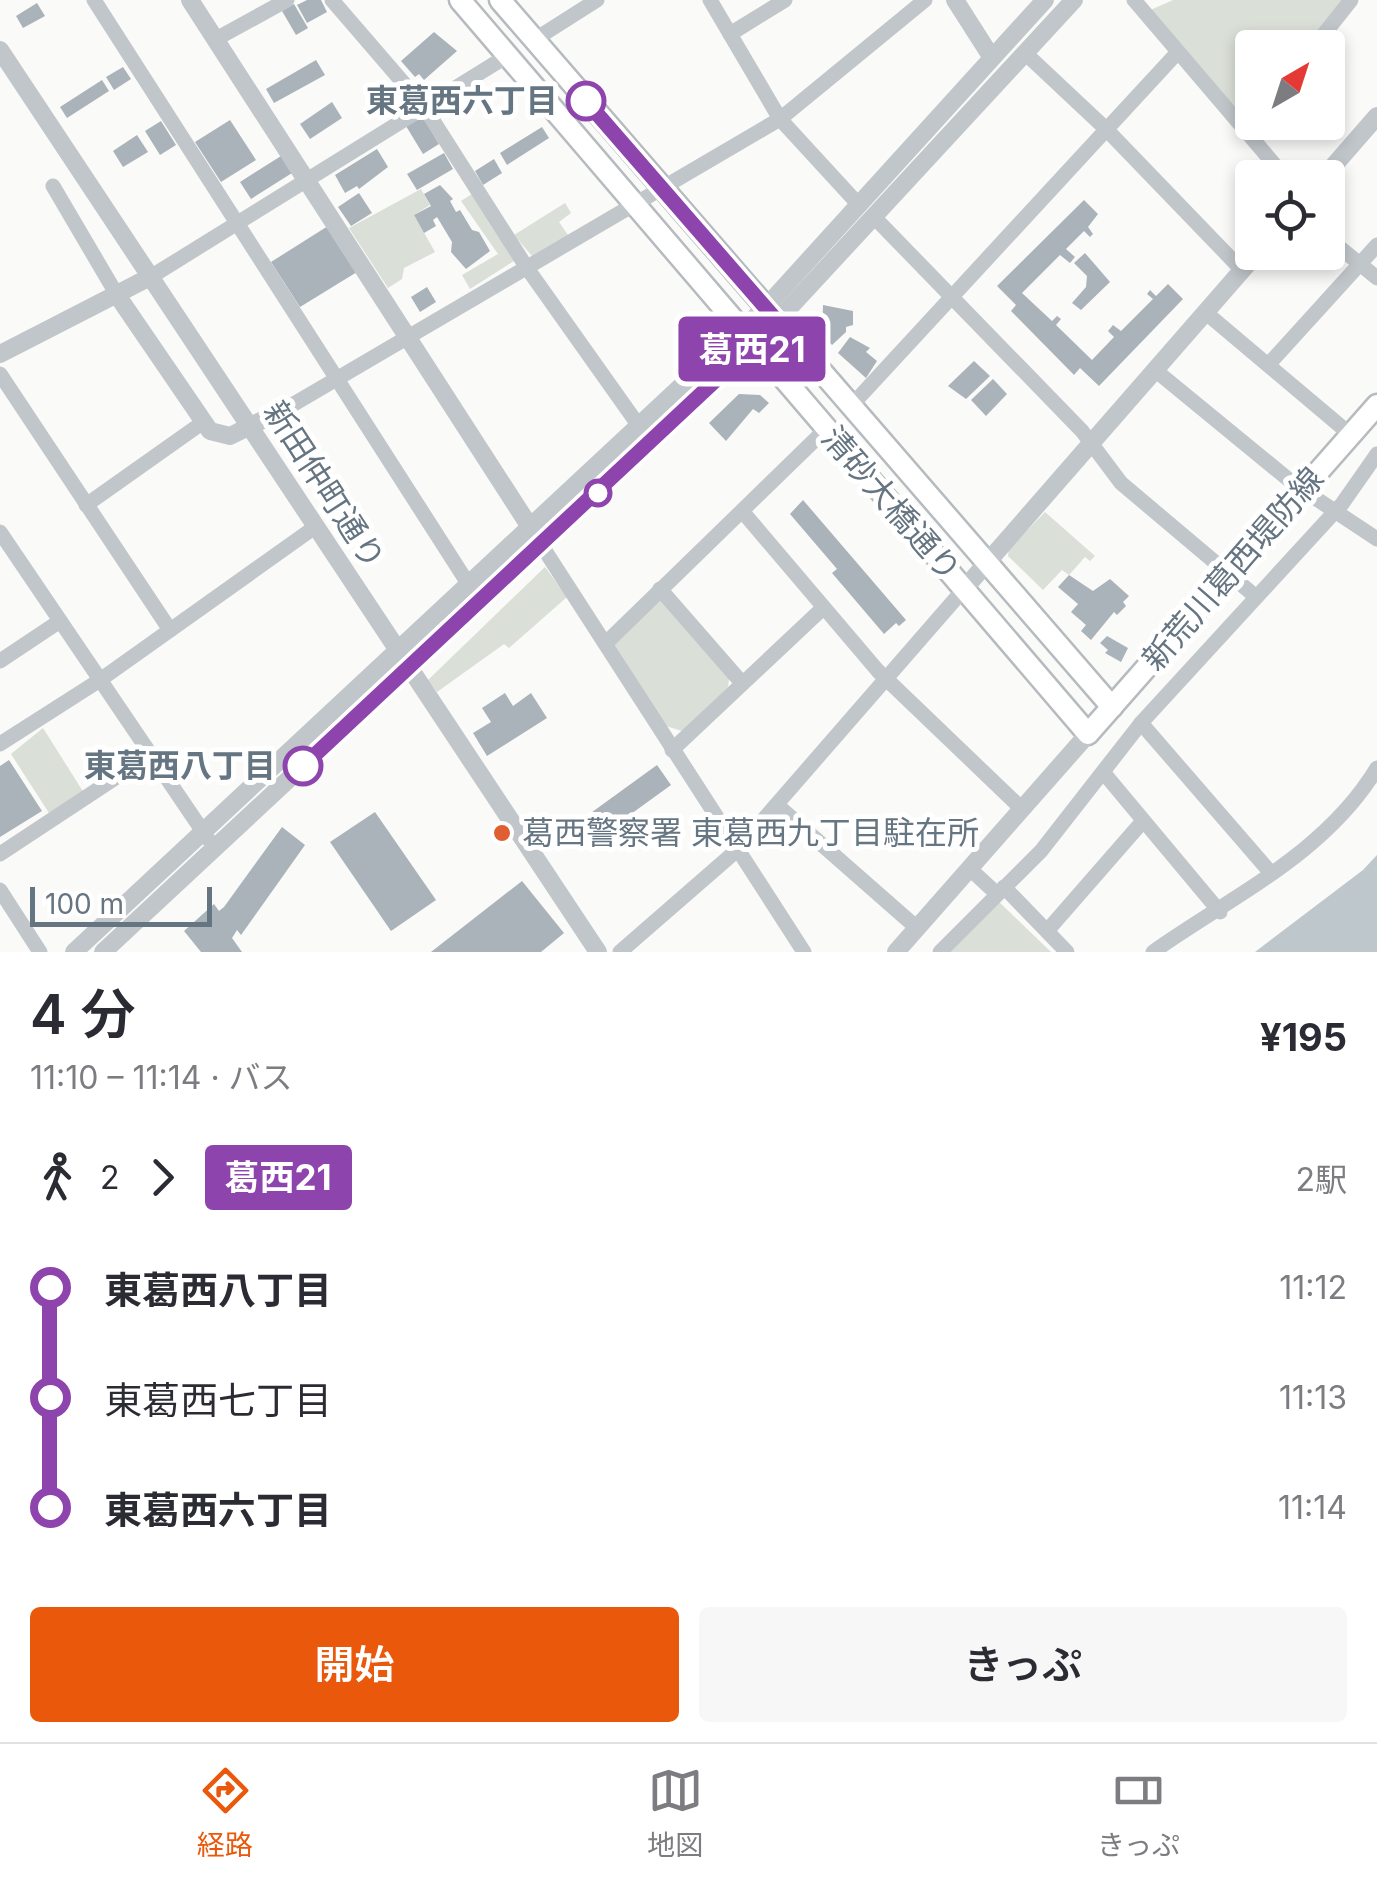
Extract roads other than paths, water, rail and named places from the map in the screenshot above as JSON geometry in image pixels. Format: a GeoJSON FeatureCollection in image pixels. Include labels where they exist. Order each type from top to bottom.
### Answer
{"type":"FeatureCollection","features":[{"type":"Feature","properties":{"kind":"main road","name":"清砂大橋通り"},"geometry":{"type":"LineString","coordinates":[[460,0],[1088,734]]}},
{"type":"Feature","properties":{"kind":"main road","name":"清砂大橋通り"},"geometry":{"type":"LineString","coordinates":[[500,0],[1112,706]]}},
{"type":"Feature","properties":{"kind":"main road","name":"新荒川葛西堤防線"},"geometry":{"type":"LineString","coordinates":[[1088,734],[1377,405]]}},
{"type":"Feature","properties":{"kind":"street"},"geometry":{"type":"LineString","coordinates":[[94,0],[470,584]]}},
{"type":"Feature","properties":{"kind":"street"},"geometry":{"type":"LineString","coordinates":[[190,0],[530,527]]}},
{"type":"Feature","properties":{"kind":"street"},"geometry":{"type":"LineString","coordinates":[[216,39],[287,0]]}},
{"type":"Feature","properties":{"kind":"street"},"geometry":{"type":"LineString","coordinates":[[332,0],[425,108],[526,268],[638,426]]}},
{"type":"Feature","properties":{"kind":"street"},"geometry":{"type":"LineString","coordinates":[[534,40],[598,0]]}},
{"type":"Feature","properties":{"kind":"street"},"geometry":{"type":"LineString","coordinates":[[710,0],[780,119],[859,204]]}},
{"type":"Feature","properties":{"kind":"street"},"geometry":{"type":"LineString","coordinates":[[730,34],[785,0]]}},
{"type":"Feature","properties":{"kind":"street"},"geometry":{"type":"LineString","coordinates":[[53,186],[117,294],[202,423],[218,436],[252,428],[780,119],[926,0]]}},
{"type":"Feature","properties":{"kind":"street"},"geometry":{"type":"LineString","coordinates":[[955,0],[992,58]]}},
{"type":"Feature","properties":{"kind":"street"},"geometry":{"type":"LineString","coordinates":[[772,315],[859,204],[1044,0]]}},
{"type":"Feature","properties":{"kind":"street"},"geometry":{"type":"LineString","coordinates":[[74,952],[409,669],[542,546],[747,339],[875,218],[1074,0]]}},
{"type":"Feature","properties":{"kind":"street"},"geometry":{"type":"LineString","coordinates":[[1327,30],[1351,0]]}},
{"type":"Feature","properties":{"kind":"street"},"geometry":{"type":"LineString","coordinates":[[1143,2],[1178,53],[1235,112]]}},
{"type":"Feature","properties":{"kind":"street","name":"新田仲町通り"},"geometry":{"type":"LineString","coordinates":[[0,50],[598,952]]}},
{"type":"Feature","properties":{"kind":"street"},"geometry":{"type":"LineString","coordinates":[[852,406],[1178,53]]}},
{"type":"Feature","properties":{"kind":"street"},"geometry":{"type":"LineString","coordinates":[[1025,54],[1106,128],[1235,263]]}},
{"type":"Feature","properties":{"kind":"street"},"geometry":{"type":"LineString","coordinates":[[0,354],[152,276],[507,56]]}},
{"type":"Feature","properties":{"kind":"street"},"geometry":{"type":"LineString","coordinates":[[1339,160],[1377,116]]}},
{"type":"Feature","properties":{"kind":"street"},"geometry":{"type":"LineString","coordinates":[[875,218],[953,296],[1122,483],[1255,596]]}},
{"type":"Feature","properties":{"kind":"street"},"geometry":{"type":"LineString","coordinates":[[1268,365],[1377,244]]}},
{"type":"Feature","properties":{"kind":"street"},"geometry":{"type":"LineString","coordinates":[[1345,252],[1377,278]]}},
{"type":"Feature","properties":{"kind":"street"},"geometry":{"type":"LineString","coordinates":[[620,952],[736,852],[778,806],[1242,270]]}},
{"type":"Feature","properties":{"kind":"street"},"geometry":{"type":"LineString","coordinates":[[1205,312],[1351,434]]}},
{"type":"Feature","properties":{"kind":"street"},"geometry":{"type":"LineString","coordinates":[[104,952],[209,840],[397,652],[638,426],[747,339]]}},
{"type":"Feature","properties":{"kind":"street"},"geometry":{"type":"LineString","coordinates":[[1155,370],[1302,490],[1377,539]]}},
{"type":"Feature","properties":{"kind":"street"},"geometry":{"type":"LineString","coordinates":[[0,374],[170,630]]}},
{"type":"Feature","properties":{"kind":"street"},"geometry":{"type":"LineString","coordinates":[[86,505],[202,423]]}},
{"type":"Feature","properties":{"kind":"street"},"geometry":{"type":"LineString","coordinates":[[606,643],[826,429]]}},
{"type":"Feature","properties":{"kind":"street"},"geometry":{"type":"LineString","coordinates":[[940,952],[1041,851],[1141,723],[1335,511],[1377,454]]}},
{"type":"Feature","properties":{"kind":"street"},"geometry":{"type":"LineString","coordinates":[[742,511],[886,679],[1022,809]]}},
{"type":"Feature","properties":{"kind":"street"},"geometry":{"type":"LineString","coordinates":[[0,744],[100,680],[315,526]]}},
{"type":"Feature","properties":{"kind":"street"},"geometry":{"type":"LineString","coordinates":[[0,532],[209,840]]}},
{"type":"Feature","properties":{"kind":"street"},"geometry":{"type":"LineString","coordinates":[[542,546],[804,952]]}},
{"type":"Feature","properties":{"kind":"street"},"geometry":{"type":"LineString","coordinates":[[660,588],[742,683]]}},
{"type":"Feature","properties":{"kind":"street"},"geometry":{"type":"LineString","coordinates":[[672,750],[823,608]]}},
{"type":"Feature","properties":{"kind":"street"},"geometry":{"type":"LineString","coordinates":[[0,661],[60,621]]}},
{"type":"Feature","properties":{"kind":"street"},"geometry":{"type":"LineString","coordinates":[[1141,723],[1271,873]]}},
{"type":"Feature","properties":{"kind":"street"},"geometry":{"type":"LineString","coordinates":[[896,952],[1088,734]]}},
{"type":"Feature","properties":{"kind":"street"},"geometry":{"type":"LineString","coordinates":[[0,854],[150,754]]}},
{"type":"Feature","properties":{"kind":"street"},"geometry":{"type":"LineString","coordinates":[[1153,952],[1220,912],[1339,822],[1377,768]]}},
{"type":"Feature","properties":{"kind":"street"},"geometry":{"type":"LineString","coordinates":[[1102,772],[1220,912]]}},
{"type":"Feature","properties":{"kind":"street"},"geometry":{"type":"LineString","coordinates":[[778,806],[917,928]]}},
{"type":"Feature","properties":{"kind":"street"},"geometry":{"type":"LineString","coordinates":[[1047,931],[1143,821]]}},
{"type":"Feature","properties":{"kind":"street"},"geometry":{"type":"LineString","coordinates":[[970,868],[1000,890],[1067,952]]}},
{"type":"Feature","properties":{"kind":"street"},"geometry":{"type":"LineString","coordinates":[[0,890],[40,952]]}},
{"type":"Feature","properties":{"kind":"place","name":"東葛西六丁目"},"geometry":{"type":"Point","coordinates":[586,101]}},
{"type":"Feature","properties":{"kind":"place","name":"東葛西八丁目"},"geometry":{"type":"Point","coordinates":[303,766]}},
{"type":"Feature","properties":{"kind":"place","name":"葛西警察署 東葛西九丁目駐在所"},"geometry":{"type":"Point","coordinates":[502,833]}}]}
